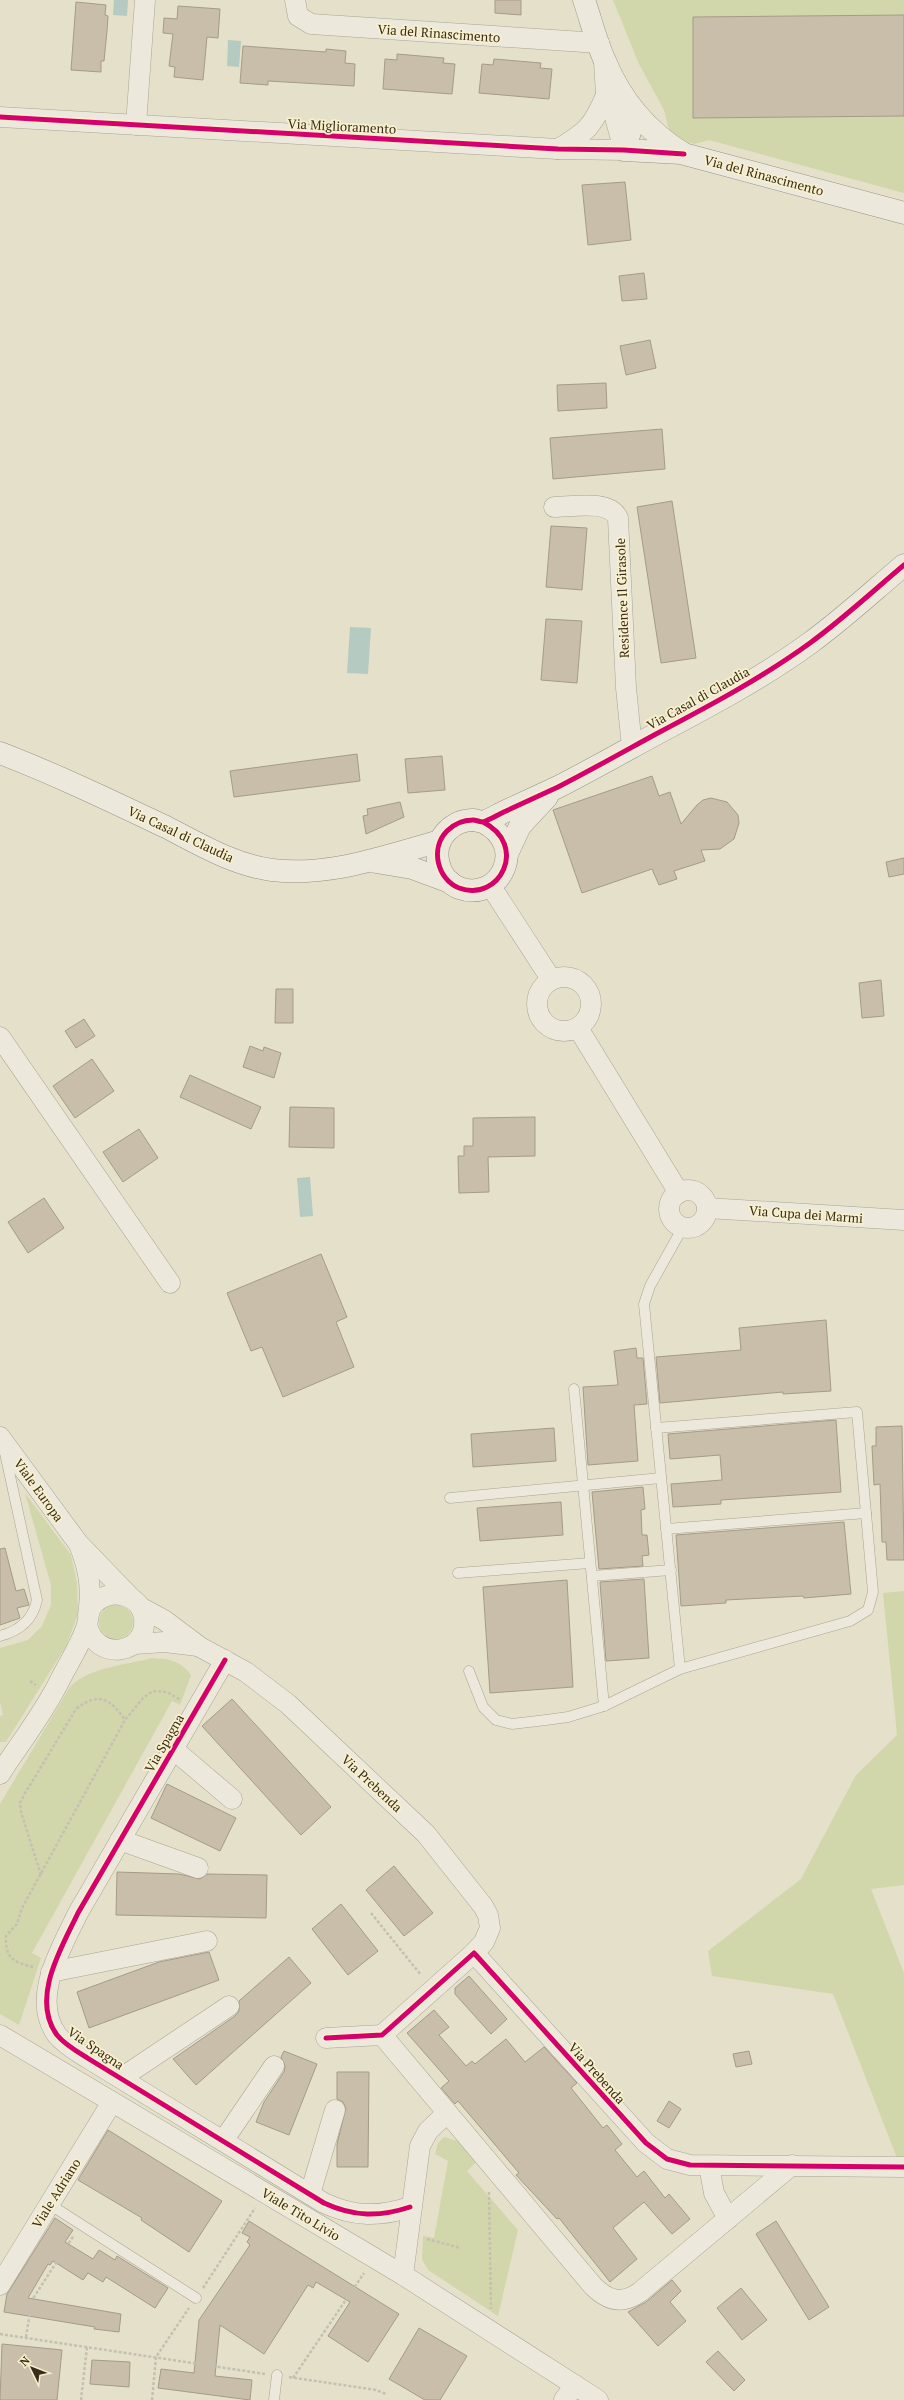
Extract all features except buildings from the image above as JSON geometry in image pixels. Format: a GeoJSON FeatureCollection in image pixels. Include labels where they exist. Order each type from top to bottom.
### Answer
{"type":"FeatureCollection","features":[{"type":"Feature","properties":{"kind":"street"},"geometry":{"type":"LineString","coordinates":[[136,125],[145,0]]}},
{"type":"Feature","properties":{"kind":"street","name":"Via del Rinascimento"},"geometry":{"type":"LineString","coordinates":[[295,0],[298,16],[312,24],[602,52]]}},
{"type":"Feature","properties":{"kind":"street","name":"Via del Rinascimento"},"geometry":{"type":"LineString","coordinates":[[584,0],[602,52],[636,114],[668,144],[684,154],[904,213]]}},
{"type":"Feature","properties":{"kind":"street","name":"Via del Rinascimento"},"geometry":{"type":"LineString","coordinates":[[602,52],[606,95],[613,110],[624,150]]}},
{"type":"Feature","properties":{"kind":"street","name":"Via del Rinascimento"},"geometry":{"type":"LineString","coordinates":[[558,149],[585,132],[595,121],[606,95]]}},
{"type":"Feature","properties":{"kind":"street"},"geometry":{"type":"LineString","coordinates":[[624,150],[636,114]]}},
{"type":"Feature","properties":{"kind":"street","name":"Via Miglioramento"},"geometry":{"type":"LineString","coordinates":[[0,117],[558,149],[624,150],[684,154]]}},
{"type":"Feature","properties":{"kind":"street","name":"Residence Il Girasole"},"geometry":{"type":"LineString","coordinates":[[554,507],[604,507],[613,510],[618,518],[626,688],[632,747]]}},
{"type":"Feature","properties":{"kind":"street","name":"Via Casal di Claudia"},"geometry":{"type":"LineString","coordinates":[[0,754],[70,782],[224,856],[247,864],[271,870],[298,870],[371,861],[440,841],[446,832],[463,821],[483,822],[558,787],[728,695],[783,662],[837,622],[904,564]]}},
{"type":"Feature","properties":{"kind":"street","name":"Via Casal di Claudia"},"geometry":{"type":"LineString","coordinates":[[371,861],[412,868],[450,882],[459,888],[469,890],[480,889],[490,885],[503,872],[512,840],[525,820],[558,787]]}},
{"type":"Feature","properties":{"kind":"street"},"geometry":{"type":"LineString","coordinates":[[483,822],[500,834],[507,854]]}},
{"type":"Feature","properties":{"kind":"street"},"geometry":{"type":"LineString","coordinates":[[440,841],[437,852],[438,863],[442,874],[450,882]]}},
{"type":"Feature","properties":{"kind":"street"},"geometry":{"type":"LineString","coordinates":[[490,885],[551,980]]}},
{"type":"Feature","properties":{"kind":"street"},"geometry":{"type":"LineString","coordinates":[[568,976],[580,981],[588,990],[591,998],[589,1015],[578,1028],[570,1031],[552,1029],[540,1017],[537,1009],[538,996],[544,985],[551,980],[568,976]]}},
{"type":"Feature","properties":{"kind":"street"},"geometry":{"type":"LineString","coordinates":[[578,1028],[679,1193]]}},
{"type":"Feature","properties":{"kind":"street"},"geometry":{"type":"LineString","coordinates":[[0,1037],[170,1283]]}},
{"type":"Feature","properties":{"kind":"street"},"geometry":{"type":"LineString","coordinates":[[692,1191],[698,1193],[706,1202],[707,1208],[706,1214],[700,1224],[694,1227],[682,1227],[673,1220],[670,1208],[674,1197],[679,1193],[692,1191]]}},
{"type":"Feature","properties":{"kind":"street","name":"Via Cupa dei Marmi"},"geometry":{"type":"LineString","coordinates":[[707,1208],[904,1220]]}},
{"type":"Feature","properties":{"kind":"street","name":"Viale Europa"},"geometry":{"type":"LineString","coordinates":[[1,1439],[78,1543],[136,1603]]}},
{"type":"Feature","properties":{"kind":"street","name":"Viale Europa"},"geometry":{"type":"LineString","coordinates":[[78,1543],[90,1577],[91,1593],[88,1620]]}},
{"type":"Feature","properties":{"kind":"street","name":"Viale Europa"},"geometry":{"type":"LineString","coordinates":[[0,1774],[59,1682],[88,1620],[92,1607],[106,1596],[123,1595],[136,1603]]}},
{"type":"Feature","properties":{"kind":"street"},"geometry":{"type":"LineString","coordinates":[[134,1644],[141,1636],[144,1627],[136,1603]]}},
{"type":"Feature","properties":{"kind":"street","name":"Via Prebenda"},"geometry":{"type":"LineString","coordinates":[[136,1603],[164,1620],[200,1647],[256,1679],[288,1704],[434,1843],[488,1915],[490,1928],[489,1933],[474,1953],[382,2035]]}},
{"type":"Feature","properties":{"kind":"street"},"geometry":{"type":"LineString","coordinates":[[88,1620],[93,1640],[107,1649]]}},
{"type":"Feature","properties":{"kind":"street","name":"Via Prebenda"},"geometry":{"type":"LineString","coordinates":[[134,1644],[165,1642],[200,1647]]}},
{"type":"Feature","properties":{"kind":"street","name":"Viale Europa"},"geometry":{"type":"LineString","coordinates":[[59,1682],[85,1659],[107,1649],[121,1650],[134,1644]]}},
{"type":"Feature","properties":{"kind":"street","name":"Via Spagna"},"geometry":{"type":"LineString","coordinates":[[225,1660],[78,1913],[51,1972],[48,2005],[51,2024],[57,2035],[73,2048],[310,2194],[340,2210],[362,2215],[388,2214],[410,2207]]}},
{"type":"Feature","properties":{"kind":"street"},"geometry":{"type":"LineString","coordinates":[[173,1749],[232,1799]]}},
{"type":"Feature","properties":{"kind":"street"},"geometry":{"type":"LineString","coordinates":[[120,1840],[198,1868]]}},
{"type":"Feature","properties":{"kind":"street"},"geometry":{"type":"LineString","coordinates":[[51,1972],[207,1941]]}},
{"type":"Feature","properties":{"kind":"street","name":"Via Prebenda"},"geometry":{"type":"LineString","coordinates":[[474,1953],[653,2149],[667,2159],[681,2164],[709,2166],[792,2165],[904,2167]]}},
{"type":"Feature","properties":{"kind":"street"},"geometry":{"type":"LineString","coordinates":[[121,2078],[229,2006]]}},
{"type":"Feature","properties":{"kind":"street","name":"Viale Tito Livio"},"geometry":{"type":"LineString","coordinates":[[0,2035],[403,2275],[493,2332],[569,2392],[594,2399]]}},
{"type":"Feature","properties":{"kind":"street"},"geometry":{"type":"LineString","coordinates":[[326,2038],[382,2035],[593,2286],[604,2296],[615,2301],[633,2297],[792,2165]]}},
{"type":"Feature","properties":{"kind":"street"},"geometry":{"type":"LineString","coordinates":[[223,2141],[274,2066]]}},
{"type":"Feature","properties":{"kind":"street","name":"Viale Adriano"},"geometry":{"type":"LineString","coordinates":[[0,2285],[112,2102]]}},
{"type":"Feature","properties":{"kind":"street"},"geometry":{"type":"LineString","coordinates":[[310,2194],[335,2110]]}},
{"type":"Feature","properties":{"kind":"street"},"geometry":{"type":"LineString","coordinates":[[403,2275],[410,2207],[420,2146],[428,2131],[447,2113]]}},
{"type":"Feature","properties":{"kind":"street"},"geometry":{"type":"LineString","coordinates":[[709,2166],[714,2193],[728,2219]]}},
{"type":"Feature","properties":{"kind":"lane"},"geometry":{"type":"LineString","coordinates":[[680,1669],[644,1304],[650,1286],[682,1227]]}},
{"type":"Feature","properties":{"kind":"lane"},"geometry":{"type":"LineString","coordinates":[[574,1388],[604,1706]]}},
{"type":"Feature","properties":{"kind":"lane"},"geometry":{"type":"LineString","coordinates":[[469,1671],[486,1711],[501,1722],[512,1724],[563,1718],[604,1706],[680,1669],[850,1621],[863,1615],[868,1610],[873,1597],[857,1412],[656,1428]]}},
{"type":"Feature","properties":{"kind":"lane"},"geometry":{"type":"LineString","coordinates":[[0,1636],[15,1630],[30,1619],[35,1610],[37,1600],[1,1439]]}},
{"type":"Feature","properties":{"kind":"lane"},"geometry":{"type":"LineString","coordinates":[[450,1498],[662,1478]]}},
{"type":"Feature","properties":{"kind":"lane"},"geometry":{"type":"LineString","coordinates":[[666,1529],[866,1513]]}},
{"type":"Feature","properties":{"kind":"lane"},"geometry":{"type":"LineString","coordinates":[[458,1573],[590,1563]]}},
{"type":"Feature","properties":{"kind":"lane"},"geometry":{"type":"LineString","coordinates":[[592,1576],[671,1570]]}},
{"type":"Feature","properties":{"kind":"lane"},"geometry":{"type":"LineString","coordinates":[[49,2204],[196,2298]]}},
{"type":"Feature","properties":{"kind":"lane"},"geometry":{"type":"LineString","coordinates":[[274,2400],[277,2376]]}},
{"type":"Feature","properties":{"kind":"path"},"geometry":{"type":"LineString","coordinates":[[51,1972],[12,1960],[5,1949],[6,1936],[17,1924],[22,1908],[125,1720],[144,1698],[153,1691],[167,1692],[179,1697],[194,1713]]}},
{"type":"Feature","properties":{"kind":"path"},"geometry":{"type":"LineString","coordinates":[[41,1875],[21,1812],[20,1803],[24,1795],[76,1709],[84,1703],[98,1698],[108,1701],[125,1720]]}},
{"type":"Feature","properties":{"kind":"path"},"geometry":{"type":"LineString","coordinates":[[371,1913],[433,1990]]}},
{"type":"Feature","properties":{"kind":"path"},"geometry":{"type":"LineString","coordinates":[[489,2163],[490,2270],[493,2332]]}},
{"type":"Feature","properties":{"kind":"path"},"geometry":{"type":"LineString","coordinates":[[26,2338],[32,2300],[82,2224]]}},
{"type":"Feature","properties":{"kind":"path"},"geometry":{"type":"LineString","coordinates":[[408,2234],[461,2248]]}},
{"type":"Feature","properties":{"kind":"path"},"geometry":{"type":"LineString","coordinates":[[293,2378],[375,2258]]}},
{"type":"Feature","properties":{"kind":"path"},"geometry":{"type":"LineString","coordinates":[[0,2334],[376,2390],[386,2394]]}},
{"type":"Feature","properties":{"kind":"path"},"geometry":{"type":"LineString","coordinates":[[81,2400],[87,2347]]}},
{"type":"Feature","properties":{"kind":"green space"},"geometry":{"type":"Polygon","coordinates":[[[613,0],[904,0],[904,193],[709,140],[694,144],[678,139],[669,130],[664,110],[639,64],[613,0]]]}},
{"type":"Feature","properties":{"kind":"green space"},"geometry":{"type":"Polygon","coordinates":[[[25,1493],[71,1555],[77,1583],[78,1614],[66,1646],[6,1742],[0,1742],[0,1716],[3,1715],[0,1702],[0,1648],[28,1640],[42,1626],[51,1605],[51,1585],[25,1493]]]}},
{"type":"Feature","properties":{"kind":"green space"},"geometry":{"type":"Polygon","coordinates":[[[904,1591],[904,1885],[871,1889],[904,1973],[904,2158],[897,2158],[833,1994],[712,1976],[708,1951],[801,1879],[856,1775],[897,1735],[883,1593],[904,1591]]]}},
{"type":"Feature","properties":{"kind":"green space"},"geometry":{"type":"Polygon","coordinates":[[[116,1605],[128,1610],[133,1622],[128,1634],[116,1639],[104,1634],[99,1622],[104,1610],[116,1605]]]}},
{"type":"Feature","properties":{"kind":"green space"},"geometry":{"type":"Polygon","coordinates":[[[152,1658],[174,1661],[183,1666],[191,1675],[180,1705],[172,1701],[32,1953],[41,1958],[19,2025],[0,2014],[0,1804],[70,1687],[78,1680],[97,1671],[152,1658]]]}},
{"type":"Feature","properties":{"kind":"green space"},"geometry":{"type":"Polygon","coordinates":[[[444,2137],[464,2143],[478,2160],[467,2171],[518,2230],[498,2316],[428,2270],[422,2259],[423,2236],[434,2238],[448,2161],[435,2154],[438,2143],[444,2137]]]}},
{"type":"Feature","properties":{"kind":"shaded area"},"geometry":{"type":"Polygon","coordinates":[[[114,0],[128,0],[127,16],[113,15],[114,0]]]}},
{"type":"Feature","properties":{"kind":"shaded area"},"geometry":{"type":"Polygon","coordinates":[[[228,40],[241,41],[239,67],[227,66],[228,40]]]}},
{"type":"Feature","properties":{"kind":"shaded area"},"geometry":{"type":"Polygon","coordinates":[[[350,627],[371,628],[368,674],[347,673],[350,627]]]}},
{"type":"Feature","properties":{"kind":"shaded area"},"geometry":{"type":"Polygon","coordinates":[[[310,1177],[313,1216],[300,1217],[297,1178],[310,1177]]]}},
{"type":"Feature","properties":{"kind":"cycle path"},"geometry":{"type":"LineString","coordinates":[[0,117],[558,149],[624,150],[684,154]]}},
{"type":"Feature","properties":{"kind":"cycle path"},"geometry":{"type":"LineString","coordinates":[[483,822],[497,832],[504,844],[506,857],[504,869],[497,880],[487,887],[474,890],[459,888],[451,884],[445,878],[438,862],[439,846],[442,838],[453,826],[466,821],[486,821],[558,787],[735,691],[792,656],[810,643],[846,615],[904,565]]}},
{"type":"Feature","properties":{"kind":"cycle path"},"geometry":{"type":"LineString","coordinates":[[225,1660],[78,1913],[64,1941],[51,1973],[47,2005],[49,2021],[57,2035],[72,2048],[324,2203],[346,2211],[367,2214],[388,2213],[410,2207]]}},
{"type":"Feature","properties":{"kind":"cycle path"},"geometry":{"type":"LineString","coordinates":[[326,2038],[382,2035],[474,1953],[646,2143],[667,2159],[690,2165],[904,2167]]}}]}
